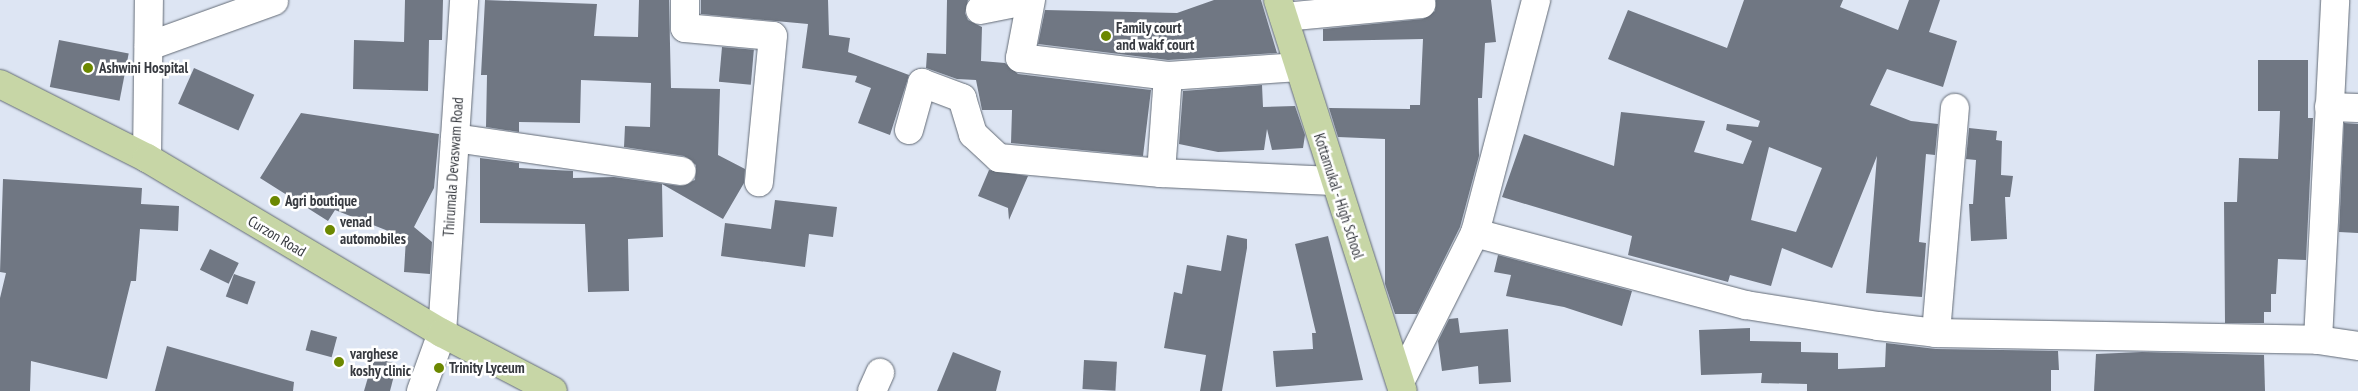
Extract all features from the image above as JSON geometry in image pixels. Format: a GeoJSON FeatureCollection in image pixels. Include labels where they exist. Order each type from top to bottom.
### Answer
{"type":"FeatureCollection","features":[{"type":"Feature","properties":{"kind":"main road","name":"Kottamukal - High School"},"geometry":{"type":"LineString","coordinates":[[1281,9],[1333,181],[1402,385]]}},
{"type":"Feature","properties":{"kind":"main road","name":"Curzon Road"},"geometry":{"type":"LineString","coordinates":[[0,84],[147,158],[442,333],[553,391]]}},
{"type":"Feature","properties":{"kind":"street"},"geometry":{"type":"LineString","coordinates":[[147,158],[149,0]]}},
{"type":"Feature","properties":{"kind":"street","name":"Thirumala Devaswam Road"},"geometry":{"type":"LineString","coordinates":[[421,391],[442,333],[464,0]]}},
{"type":"Feature","properties":{"kind":"street"},"geometry":{"type":"LineString","coordinates":[[685,0],[685,28],[773,36],[759,182]]}},
{"type":"Feature","properties":{"kind":"street"},"geometry":{"type":"LineString","coordinates":[[980,10],[1030,0],[1020,58],[1168,76],[1299,67]]}},
{"type":"Feature","properties":{"kind":"street"},"geometry":{"type":"LineString","coordinates":[[1402,385],[1475,233],[1536,0]]}},
{"type":"Feature","properties":{"kind":"street"},"geometry":{"type":"LineString","coordinates":[[2318,340],[2336,0]]}},
{"type":"Feature","properties":{"kind":"street"},"geometry":{"type":"LineString","coordinates":[[149,46],[274,1]]}},
{"type":"Feature","properties":{"kind":"street"},"geometry":{"type":"LineString","coordinates":[[1281,9],[1422,4]]}},
{"type":"Feature","properties":{"kind":"street"},"geometry":{"type":"LineString","coordinates":[[1161,173],[1168,76]]}},
{"type":"Feature","properties":{"kind":"street"},"geometry":{"type":"LineString","coordinates":[[909,130],[922,83],[962,98],[973,134],[999,158],[1161,173],[1333,181]]}},
{"type":"Feature","properties":{"kind":"street"},"geometry":{"type":"LineString","coordinates":[[2329,107],[2358,108]]}},
{"type":"Feature","properties":{"kind":"street"},"geometry":{"type":"LineString","coordinates":[[1936,333],[1955,108]]}},
{"type":"Feature","properties":{"kind":"street"},"geometry":{"type":"LineString","coordinates":[[455,138],[682,171]]}},
{"type":"Feature","properties":{"kind":"street"},"geometry":{"type":"LineString","coordinates":[[1475,233],[1746,305],[1936,333],[2318,340],[2358,346]]}},
{"type":"Feature","properties":{"kind":"building"},"geometry":{"type":"Polygon","coordinates":[[[405,0],[443,0],[442,40],[429,40],[428,91],[353,89],[354,40],[404,42],[405,0]]]}},
{"type":"Feature","properties":{"kind":"building"},"geometry":{"type":"Polygon","coordinates":[[[485,0],[597,4],[594,36],[638,37],[639,0],[669,0],[671,88],[720,89],[718,155],[745,169],[744,183],[723,219],[662,184],[663,237],[628,239],[629,291],[588,292],[585,224],[480,223],[480,158],[519,163],[519,168],[573,171],[573,178],[614,177],[680,186],[695,180],[696,165],[684,156],[624,147],[625,126],[650,127],[651,83],[581,80],[580,123],[519,122],[519,132],[486,127],[487,75],[481,75],[485,0]]]}},
{"type":"Feature","properties":{"kind":"building"},"geometry":{"type":"Polygon","coordinates":[[[701,0],[828,0],[829,35],[850,38],[848,52],[909,75],[890,135],[858,123],[871,88],[855,82],[857,76],[802,68],[808,24],[701,14],[701,0]]]}},
{"type":"Feature","properties":{"kind":"building"},"geometry":{"type":"Polygon","coordinates":[[[947,0],[968,0],[965,13],[968,20],[982,27],[981,61],[1005,63],[1018,74],[1151,90],[1143,156],[1011,143],[1012,110],[982,110],[976,80],[957,79],[926,68],[927,53],[946,54],[947,0]]]}},
{"type":"Feature","properties":{"kind":"building"},"geometry":{"type":"Polygon","coordinates":[[[1214,0],[1261,0],[1277,53],[1168,60],[1038,44],[1045,10],[1177,13],[1214,0]]]}},
{"type":"Feature","properties":{"kind":"building"},"geometry":{"type":"Polygon","coordinates":[[[1436,0],[1491,0],[1496,42],[1485,43],[1482,98],[1478,98],[1479,156],[1460,227],[1417,314],[1395,314],[1385,284],[1385,139],[1338,137],[1329,108],[1410,109],[1410,105],[1420,105],[1423,39],[1323,41],[1323,29],[1423,19],[1435,11],[1436,0]]]}},
{"type":"Feature","properties":{"kind":"building"},"geometry":{"type":"Polygon","coordinates":[[[1744,0],[1843,0],[1840,7],[1898,30],[1909,0],[1940,0],[1929,32],[1957,41],[1943,87],[1887,69],[1870,105],[1911,121],[1938,124],[1935,155],[1926,154],[1919,242],[1926,243],[1922,297],[1866,293],[1877,156],[1832,268],[1782,248],[1771,286],[1730,275],[1728,282],[1628,255],[1632,236],[1502,197],[1524,134],[1614,166],[1621,112],[1705,121],[1694,152],[1743,164],[1752,141],[1726,130],[1727,124],[1758,127],[1760,121],[1608,59],[1628,10],[1727,48],[1744,0]],[[1769,147],[1751,220],[1796,232],[1822,168],[1769,147]]]}},
{"type":"Feature","properties":{"kind":"building"},"geometry":{"type":"Polygon","coordinates":[[[59,40],[129,54],[120,101],[50,87],[59,40]]]}},
{"type":"Feature","properties":{"kind":"building"},"geometry":{"type":"Polygon","coordinates":[[[722,47],[754,50],[751,85],[719,82],[722,47]]]}},
{"type":"Feature","properties":{"kind":"building"},"geometry":{"type":"Polygon","coordinates":[[[2258,60],[2308,60],[2308,118],[2313,118],[2306,260],[2278,259],[2276,294],[2271,294],[2271,312],[2264,312],[2264,323],[2225,323],[2224,202],[2237,202],[2239,158],[2278,159],[2280,111],[2258,111],[2258,60]]]}},
{"type":"Feature","properties":{"kind":"building"},"geometry":{"type":"Polygon","coordinates":[[[194,68],[254,95],[238,130],[178,104],[194,68]]]}},
{"type":"Feature","properties":{"kind":"building"},"geometry":{"type":"Polygon","coordinates":[[[1262,85],[1263,107],[1295,106],[1305,135],[1303,148],[1272,150],[1267,129],[1264,150],[1218,152],[1179,144],[1183,91],[1262,85]]]}},
{"type":"Feature","properties":{"kind":"building"},"geometry":{"type":"Polygon","coordinates":[[[301,113],[439,134],[434,188],[414,227],[432,242],[430,274],[404,272],[406,238],[335,210],[328,221],[260,178],[301,113]]]}},
{"type":"Feature","properties":{"kind":"building"},"geometry":{"type":"Polygon","coordinates":[[[2344,123],[2358,124],[2358,233],[2339,232],[2344,123]]]}},
{"type":"Feature","properties":{"kind":"building"},"geometry":{"type":"Polygon","coordinates":[[[1969,128],[1997,131],[1996,140],[2002,141],[2001,175],[2013,176],[2010,197],[2005,197],[2007,239],[1971,241],[1969,204],[1973,204],[1976,160],[1966,159],[1969,128]]]}},
{"type":"Feature","properties":{"kind":"building"},"geometry":{"type":"Polygon","coordinates":[[[989,170],[1028,176],[1009,220],[1008,208],[978,196],[989,170]]]}},
{"type":"Feature","properties":{"kind":"building"},"geometry":{"type":"Polygon","coordinates":[[[3,179],[142,188],[141,204],[179,206],[178,231],[140,229],[136,281],[131,281],[107,379],[31,361],[30,391],[0,391],[0,298],[6,273],[0,272],[3,179]]]}},
{"type":"Feature","properties":{"kind":"building"},"geometry":{"type":"Polygon","coordinates":[[[775,200],[837,207],[833,237],[809,234],[805,267],[721,256],[725,223],[771,229],[775,200]]]}},
{"type":"Feature","properties":{"kind":"building"},"geometry":{"type":"Polygon","coordinates":[[[1227,235],[1247,239],[1247,248],[1222,391],[1200,391],[1206,355],[1164,348],[1174,292],[1182,294],[1187,265],[1221,271],[1227,235]]]}},
{"type":"Feature","properties":{"kind":"building"},"geometry":{"type":"Polygon","coordinates":[[[1328,236],[1363,380],[1276,387],[1273,351],[1313,349],[1312,333],[1316,333],[1295,244],[1328,236]]]}},
{"type":"Feature","properties":{"kind":"building"},"geometry":{"type":"Polygon","coordinates":[[[210,249],[239,263],[229,284],[200,270],[210,249]]]}},
{"type":"Feature","properties":{"kind":"building"},"geometry":{"type":"Polygon","coordinates":[[[1498,255],[1632,291],[1622,326],[1564,307],[1506,296],[1511,275],[1494,272],[1498,255]]]}},
{"type":"Feature","properties":{"kind":"building"},"geometry":{"type":"Polygon","coordinates":[[[234,274],[256,282],[247,304],[226,297],[234,274]]]}},
{"type":"Feature","properties":{"kind":"building"},"geometry":{"type":"Polygon","coordinates":[[[1458,318],[1460,333],[1508,329],[1511,382],[1479,384],[1478,366],[1442,371],[1438,341],[1449,319],[1458,318]]]}},
{"type":"Feature","properties":{"kind":"building"},"geometry":{"type":"Polygon","coordinates":[[[1750,328],[1750,341],[1801,342],[1801,352],[1838,353],[1838,369],[1885,367],[1886,343],[1936,349],[2058,351],[2059,370],[2051,370],[2051,391],[1807,391],[1807,384],[1761,383],[1762,373],[1701,375],[1699,330],[1750,328]]]}},
{"type":"Feature","properties":{"kind":"building"},"geometry":{"type":"Polygon","coordinates":[[[311,330],[337,337],[332,357],[306,350],[311,330]]]}},
{"type":"Feature","properties":{"kind":"building"},"geometry":{"type":"Polygon","coordinates":[[[167,346],[294,382],[293,391],[155,391],[167,346]]]}},
{"type":"Feature","properties":{"kind":"building"},"geometry":{"type":"Polygon","coordinates":[[[953,352],[1001,371],[996,391],[937,391],[953,352]]]}},
{"type":"Feature","properties":{"kind":"building"},"geometry":{"type":"Polygon","coordinates":[[[2142,352],[2264,355],[2265,391],[2094,391],[2096,354],[2142,352]]]}},
{"type":"Feature","properties":{"kind":"building"},"geometry":{"type":"Polygon","coordinates":[[[374,357],[397,364],[390,391],[364,391],[374,357]]]}},
{"type":"Feature","properties":{"kind":"building"},"geometry":{"type":"Polygon","coordinates":[[[1084,360],[1117,362],[1115,391],[1082,389],[1084,360]]]}},
{"type":"Feature","properties":{"kind":"place","name":"Family court and wakf court"},"geometry":{"type":"Point","coordinates":[1106,36]}},
{"type":"Feature","properties":{"kind":"place","name":"Ashwini Hospital"},"geometry":{"type":"Point","coordinates":[88,68]}},
{"type":"Feature","properties":{"kind":"place","name":"Agri boutique"},"geometry":{"type":"Point","coordinates":[275,201]}},
{"type":"Feature","properties":{"kind":"place","name":"venad automobiles"},"geometry":{"type":"Point","coordinates":[330,230]}},
{"type":"Feature","properties":{"kind":"place","name":"varghese koshy clinic"},"geometry":{"type":"Point","coordinates":[339,362]}},
{"type":"Feature","properties":{"kind":"place","name":"Trinity Lyceum"},"geometry":{"type":"Point","coordinates":[439,368]}}]}
